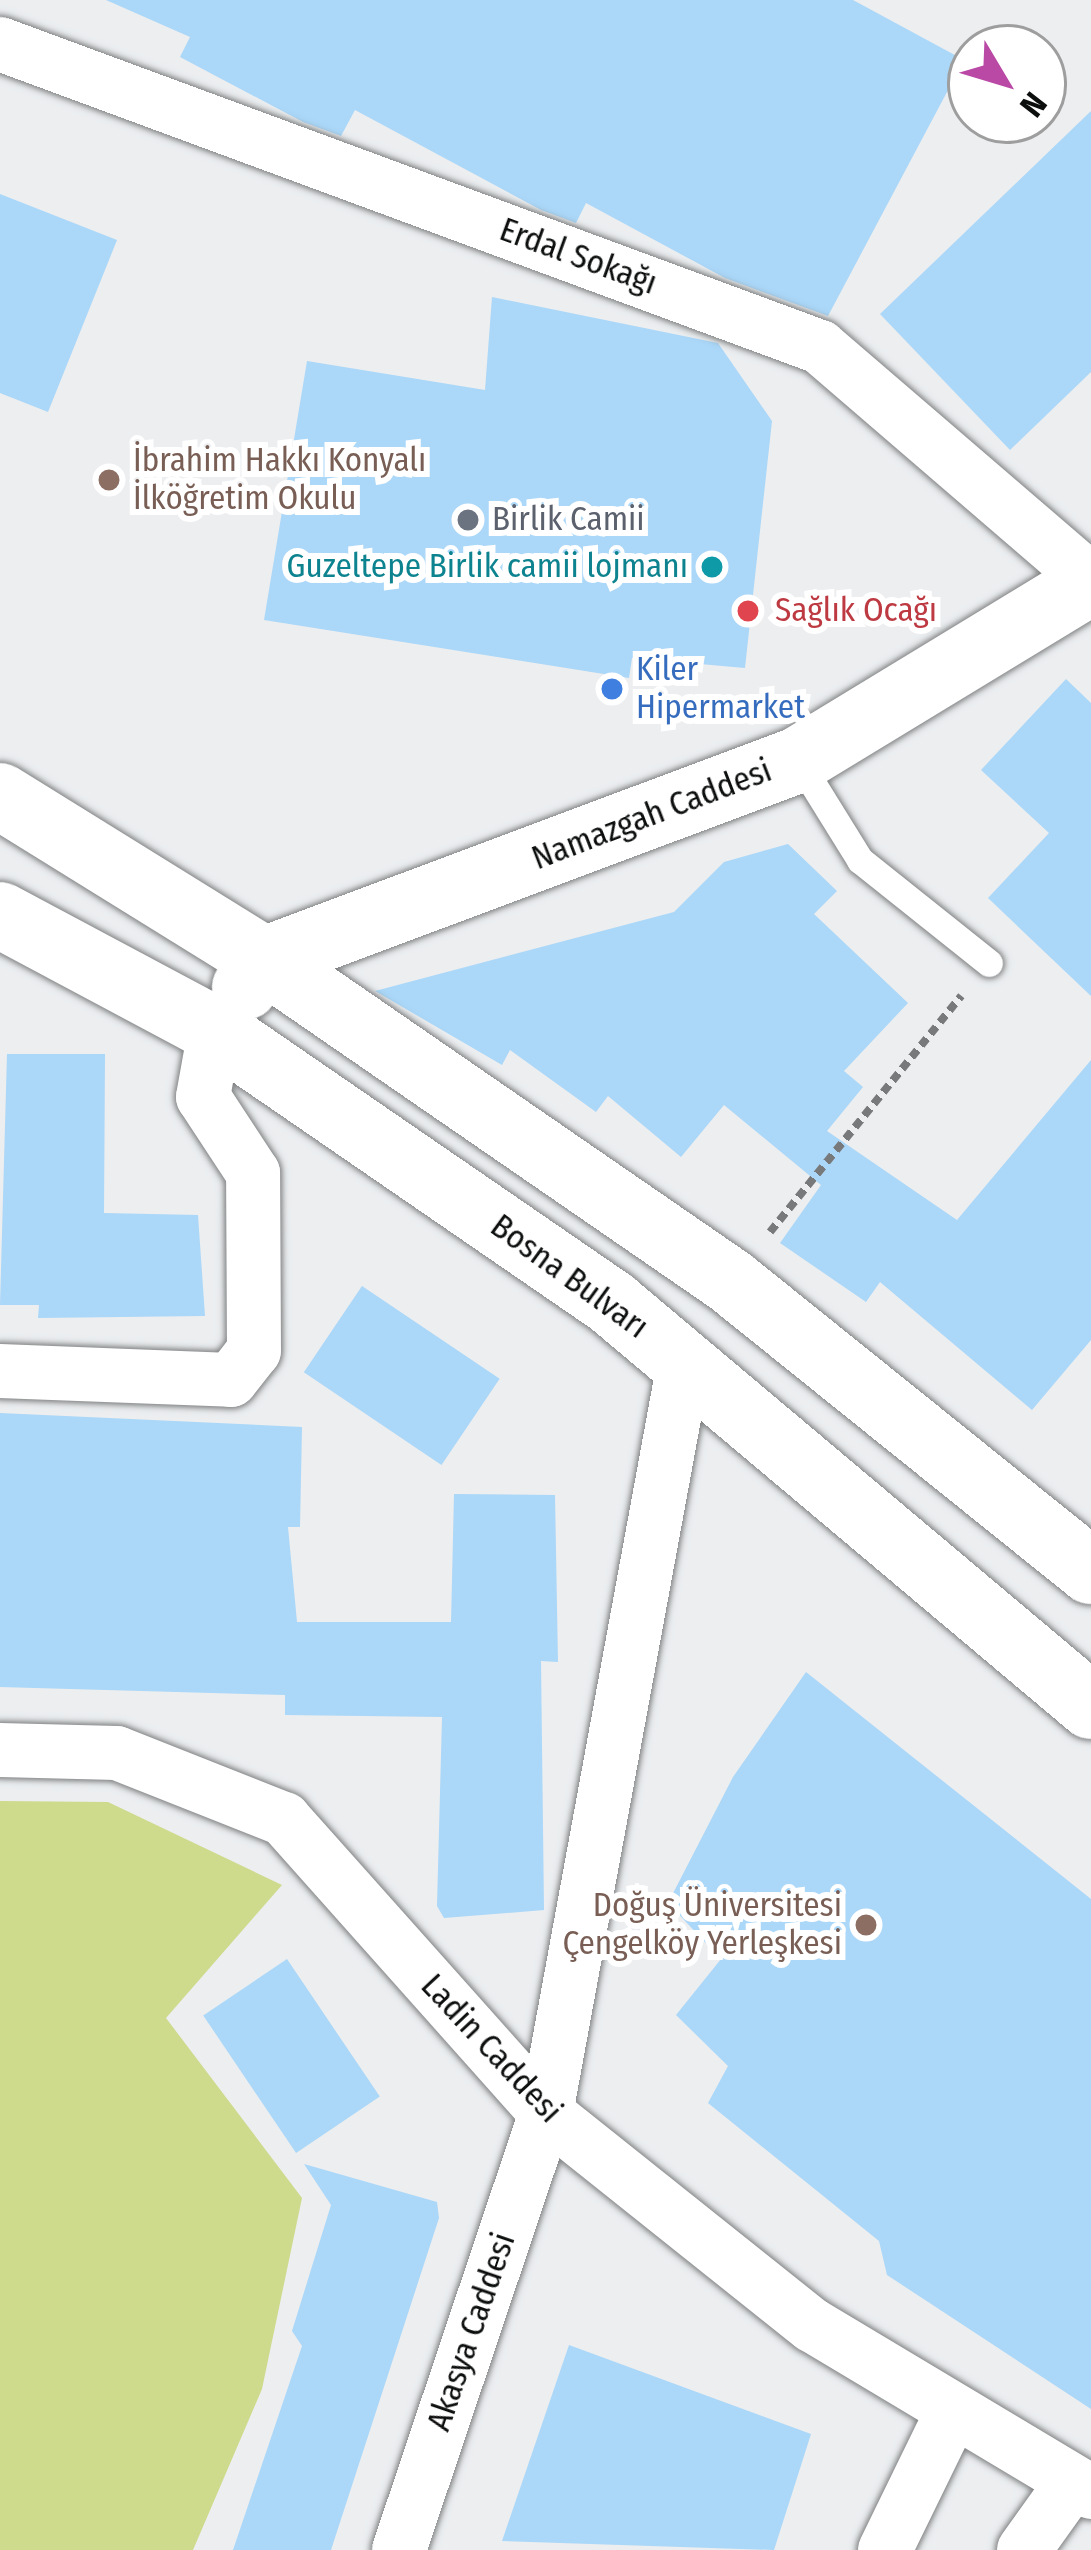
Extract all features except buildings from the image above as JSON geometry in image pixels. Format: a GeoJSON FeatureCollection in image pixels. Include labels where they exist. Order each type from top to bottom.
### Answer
{"type":"FeatureCollection","features":[{"type":"Feature","properties":{"kind":"main road","name":"Namazgah Caddesi"},"geometry":{"type":"LineString","coordinates":[[264,961],[798,760],[1091,581]]}},
{"type":"Feature","properties":{"kind":"main road"},"geometry":{"type":"LineString","coordinates":[[0,796],[264,961],[730,1281],[1091,1571]]}},
{"type":"Feature","properties":{"kind":"main road","name":"Bosna Bulvarı"},"geometry":{"type":"LineString","coordinates":[[2,927],[78,956],[215,1030],[684,1363],[1091,1706]]}},
{"type":"Feature","properties":{"kind":"main road"},"geometry":{"type":"LineString","coordinates":[[215,1030],[264,961]]}},
{"type":"Feature","properties":{"kind":"street","name":"Erdal Sokağı"},"geometry":{"type":"LineString","coordinates":[[0,44],[820,347],[1091,581]]}},
{"type":"Feature","properties":{"kind":"street"},"geometry":{"type":"LineString","coordinates":[[0,1371],[231,1380],[254,1351],[253,1173],[203,1097],[215,1030]]}},
{"type":"Feature","properties":{"kind":"street","name":"Akasya Caddesi"},"geometry":{"type":"LineString","coordinates":[[399,2550],[546,2114],[684,1363]]}},
{"type":"Feature","properties":{"kind":"street","name":"Ladin Caddesi"},"geometry":{"type":"LineString","coordinates":[[0,1750],[117,1753],[284,1819],[546,2114],[812,2325],[950,2417],[1082,2488]]}},
{"type":"Feature","properties":{"kind":"street"},"geometry":{"type":"LineString","coordinates":[[886,2550],[950,2417]]}},
{"type":"Feature","properties":{"kind":"street"},"geometry":{"type":"LineString","coordinates":[[1024,2550],[1082,2488]]}},
{"type":"Feature","properties":{"kind":"lane"},"geometry":{"type":"LineString","coordinates":[[798,760],[860,860],[988,963]]}},
{"type":"Feature","properties":{"kind":"path"},"geometry":{"type":"LineString","coordinates":[[730,1281],[988,963]]}},
{"type":"Feature","properties":{"kind":"green space"},"geometry":{"type":"Polygon","coordinates":[[[0,1801],[108,1802],[282,1885],[166,2018],[302,2198],[262,2389],[193,2550],[0,2550],[0,1801]]]}},
{"type":"Feature","properties":{"kind":"place","name":"İbrahim Hakkı Konyalı İlköğretim Okulu"},"geometry":{"type":"Point","coordinates":[109,480]}},
{"type":"Feature","properties":{"kind":"place","name":"Birlik Camii"},"geometry":{"type":"Point","coordinates":[468,520]}},
{"type":"Feature","properties":{"kind":"place","name":"Guzeltepe Birlik camii lojmanı"},"geometry":{"type":"Point","coordinates":[712,567]}},
{"type":"Feature","properties":{"kind":"place","name":"Sağlık Ocağı"},"geometry":{"type":"Point","coordinates":[748,611]}},
{"type":"Feature","properties":{"kind":"place","name":"Kiler Hipermarket"},"geometry":{"type":"Point","coordinates":[612,689]}},
{"type":"Feature","properties":{"kind":"place","name":"Doğuş Üniversitesi Çengelköy Yerleşkesi"},"geometry":{"type":"Point","coordinates":[866,1925]}}]}
